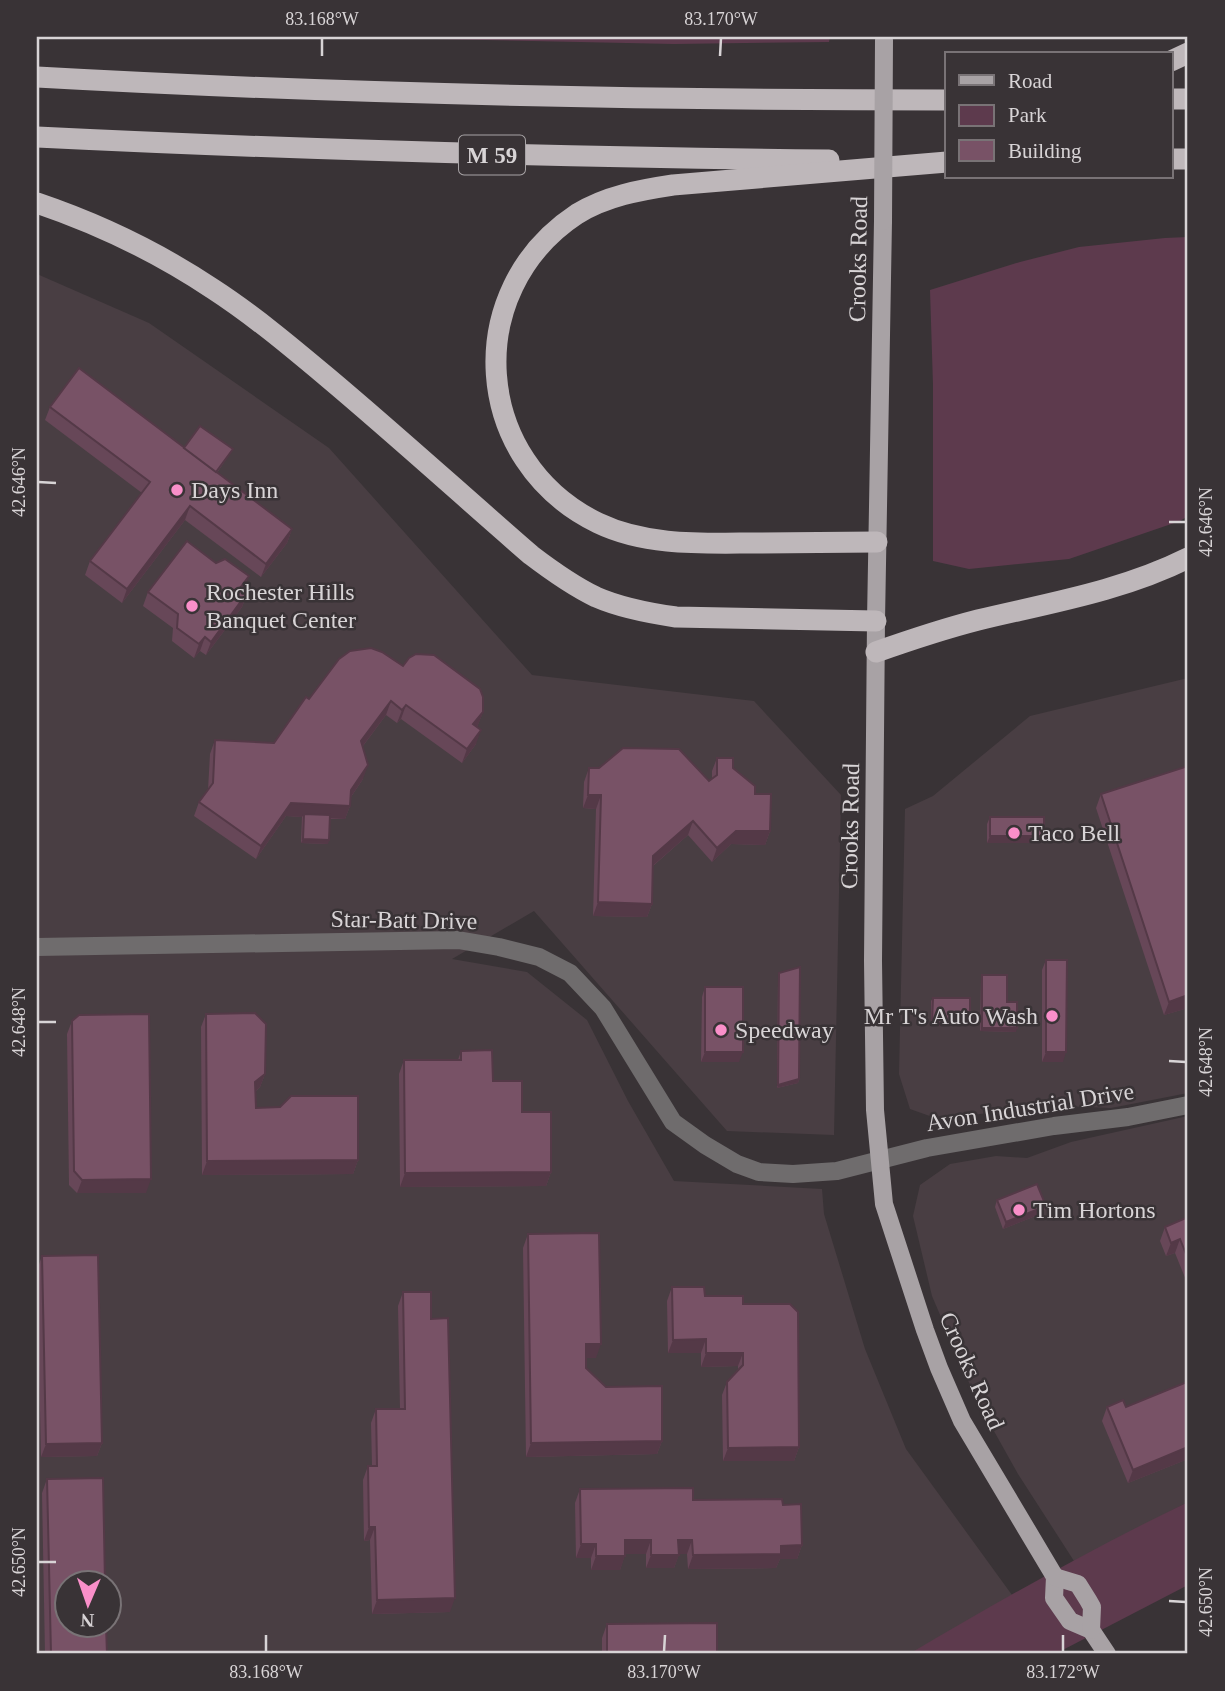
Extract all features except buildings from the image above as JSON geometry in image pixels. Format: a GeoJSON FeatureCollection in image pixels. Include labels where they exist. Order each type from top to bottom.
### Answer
{"type":"FeatureCollection","features":[{"type":"Feature","properties":{"kind":"highway"},"geometry":{"type":"LineString","coordinates":[[1172,61],[1188,53]]}},
{"type":"Feature","properties":{"kind":"highway"},"geometry":{"type":"LineString","coordinates":[[37,77],[532,96],[945,100]]}},
{"type":"Feature","properties":{"kind":"highway"},"geometry":{"type":"LineString","coordinates":[[840,100],[945,90]]}},
{"type":"Feature","properties":{"kind":"highway","name":"M 59"},"geometry":{"type":"LineString","coordinates":[[37,137],[472,155],[945,162]]}},
{"type":"Feature","properties":{"kind":"highway"},"geometry":{"type":"LineString","coordinates":[[877,542],[669,541],[643,538],[599,523],[561,500],[544,485],[518,450],[499,400],[496,343],[507,302],[529,260],[563,225],[598,203],[644,189],[673,185],[945,162]]}},
{"type":"Feature","properties":{"kind":"highway"},"geometry":{"type":"LineString","coordinates":[[37,203],[144,248],[243,309],[345,392],[531,555],[556,574],[595,597],[620,606],[676,617],[876,621]]}},
{"type":"Feature","properties":{"kind":"highway"},"geometry":{"type":"LineString","coordinates":[[876,652],[947,628],[1114,588],[1188,558]]}},
{"type":"Feature","properties":{"kind":"main road","name":"Crooks Road"},"geometry":{"type":"LineString","coordinates":[[884,38],[873,874],[874,1110],[884,1203],[939,1368],[962,1421],[1055,1577],[1055,1598],[1070,1621],[1091,1630],[1107,1654]]}},
{"type":"Feature","properties":{"kind":"main road","name":"Crooks Road"},"geometry":{"type":"LineString","coordinates":[[1055,1577],[1078,1584],[1092,1607],[1091,1630]]}},
{"type":"Feature","properties":{"kind":"street","name":"Star-Batt Drive"},"geometry":{"type":"LineString","coordinates":[[37,947],[458,940],[539,957],[570,973],[603,1008],[673,1122],[726,1158],[759,1172],[793,1174],[837,1171],[880,1159]]}},
{"type":"Feature","properties":{"kind":"street","name":"Avon Industrial Drive"},"geometry":{"type":"LineString","coordinates":[[880,1159],[982,1138],[1128,1117],[1188,1105]]}},
{"type":"Feature","properties":{"kind":"shaded area"},"geometry":{"type":"Polygon","coordinates":[[[37,274],[149,323],[329,448],[532,675],[754,701],[841,795],[834,1135],[727,1131],[534,911],[452,959],[527,972],[587,1020],[628,1101],[674,1181],[822,1189],[824,1214],[865,1349],[906,1449],[1012,1595],[910,1654],[37,1654],[37,274]]]}},
{"type":"Feature","properties":{"kind":"shaded area"},"geometry":{"type":"Polygon","coordinates":[[[1188,678],[1188,1093],[1111,1108],[1039,1105],[941,1120],[910,1109],[899,1074],[905,809],[933,796],[1030,716],[1188,678]]]}},
{"type":"Feature","properties":{"kind":"shaded area"},"geometry":{"type":"Polygon","coordinates":[[[1188,1116],[1188,1502],[1074,1561],[1018,1474],[976,1399],[932,1296],[913,1216],[920,1185],[950,1164],[996,1156],[1027,1158],[1071,1142],[1188,1116]]]}},
{"type":"Feature","properties":{"kind":"green space"},"geometry":{"type":"Polygon","coordinates":[[[334,37],[830,37],[829,42],[674,44],[334,37]]]}},
{"type":"Feature","properties":{"kind":"green space"},"geometry":{"type":"Polygon","coordinates":[[[1188,237],[1188,516],[1069,559],[969,569],[933,561],[930,290],[1079,247],[1188,237]]]}},
{"type":"Feature","properties":{"kind":"green space"},"geometry":{"type":"Polygon","coordinates":[[[1188,1502],[1188,1585],[1055,1654],[909,1654],[1047,1575],[1188,1502]]]}},
{"type":"Feature","properties":{"kind":"place","name":"Days Inn"},"geometry":{"type":"Point","coordinates":[177,490]}},
{"type":"Feature","properties":{"kind":"place","name":"Rochester Hills Banquet Center"},"geometry":{"type":"Point","coordinates":[192,606]}},
{"type":"Feature","properties":{"kind":"place","name":"Taco Bell"},"geometry":{"type":"Point","coordinates":[1014,833]}},
{"type":"Feature","properties":{"kind":"place","name":"Mr T's Auto Wash"},"geometry":{"type":"Point","coordinates":[1052,1016]}},
{"type":"Feature","properties":{"kind":"place","name":"Speedway"},"geometry":{"type":"Point","coordinates":[721,1030]}},
{"type":"Feature","properties":{"kind":"place","name":"Tim Hortons"},"geometry":{"type":"Point","coordinates":[1019,1210]}}]}
